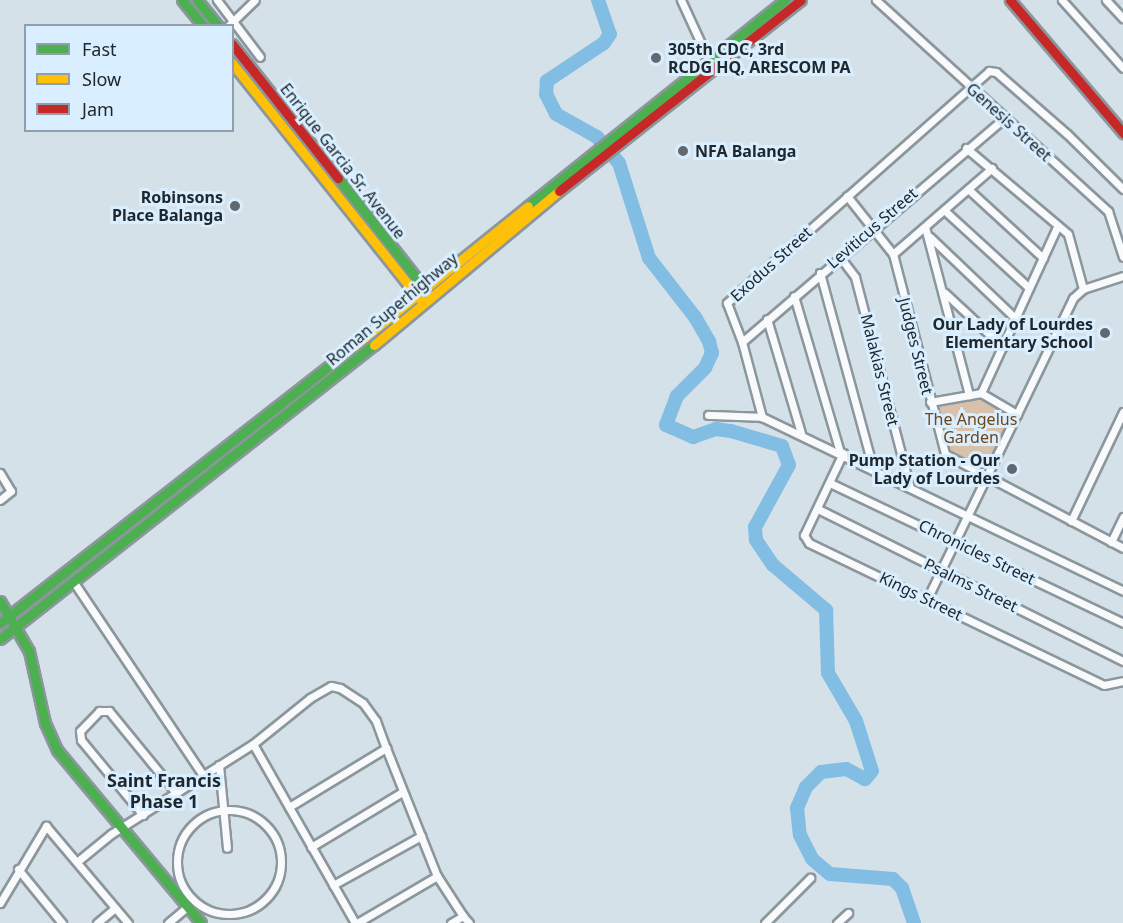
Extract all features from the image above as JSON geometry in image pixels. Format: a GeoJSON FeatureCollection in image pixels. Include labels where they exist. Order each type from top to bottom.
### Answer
{"type":"FeatureCollection","features":[{"type":"Feature","properties":{"kind":"main road"},"geometry":{"type":"LineString","coordinates":[[182,0],[200,24]]}},
{"type":"Feature","properties":{"kind":"main road"},"geometry":{"type":"LineString","coordinates":[[197,0],[216,24]]}},
{"type":"Feature","properties":{"kind":"main road","name":"Roman Superhighway"},"geometry":{"type":"LineString","coordinates":[[0,623],[428,293],[784,0]]}},
{"type":"Feature","properties":{"kind":"main road","name":"Roman Superhighway"},"geometry":{"type":"LineString","coordinates":[[610,143],[801,0]]}},
{"type":"Feature","properties":{"kind":"main road"},"geometry":{"type":"LineString","coordinates":[[1010,0],[1123,133]]}},
{"type":"Feature","properties":{"kind":"main road","name":"Enrique Garcia Sr. Avenue"},"geometry":{"type":"LineString","coordinates":[[234,47],[428,293]]}},
{"type":"Feature","properties":{"kind":"main road","name":"Enrique Garcia Sr. Avenue"},"geometry":{"type":"LineString","coordinates":[[234,66],[419,300]]}},
{"type":"Feature","properties":{"kind":"main road","name":"Roman Superhighway"},"geometry":{"type":"LineString","coordinates":[[0,639],[419,300]]}},
{"type":"Feature","properties":{"kind":"main road"},"geometry":{"type":"LineString","coordinates":[[0,601],[16,627],[33,666],[49,737],[201,923]]}},
{"type":"Feature","properties":{"kind":"street"},"geometry":{"type":"LineString","coordinates":[[217,0],[231,24],[255,0]]}},
{"type":"Feature","properties":{"kind":"street"},"geometry":{"type":"LineString","coordinates":[[681,0],[709,61]]}},
{"type":"Feature","properties":{"kind":"street","name":"Genesis Street"},"geometry":{"type":"LineString","coordinates":[[876,0],[1108,211],[1123,257]]}},
{"type":"Feature","properties":{"kind":"street"},"geometry":{"type":"LineString","coordinates":[[1062,0],[1123,68]]}},
{"type":"Feature","properties":{"kind":"street"},"geometry":{"type":"LineString","coordinates":[[1106,0],[1123,18]]}},
{"type":"Feature","properties":{"kind":"street"},"geometry":{"type":"LineString","coordinates":[[234,27],[260,57]]}},
{"type":"Feature","properties":{"kind":"street","name":"Exodus Street"},"geometry":{"type":"LineString","coordinates":[[762,417],[742,342],[728,310],[730,297],[989,71],[996,72],[1123,189]]}},
{"type":"Feature","properties":{"kind":"street","name":"Leviticus Street"},"geometry":{"type":"LineString","coordinates":[[742,342],[872,228],[1005,117]]}},
{"type":"Feature","properties":{"kind":"street"},"geometry":{"type":"LineString","coordinates":[[966,148],[992,168],[1057,228],[1068,234],[1083,289]]}},
{"type":"Feature","properties":{"kind":"street"},"geometry":{"type":"LineString","coordinates":[[893,254],[992,168]]}},
{"type":"Feature","properties":{"kind":"street"},"geometry":{"type":"LineString","coordinates":[[968,189],[1043,258]]}},
{"type":"Feature","properties":{"kind":"street","name":"Judges Street"},"geometry":{"type":"LineString","coordinates":[[847,196],[893,254],[945,454],[1123,548]]}},
{"type":"Feature","properties":{"kind":"street"},"geometry":{"type":"LineString","coordinates":[[944,210],[1029,288]]}},
{"type":"Feature","properties":{"kind":"street"},"geometry":{"type":"LineString","coordinates":[[925,227],[944,292],[969,395]]}},
{"type":"Feature","properties":{"kind":"street"},"geometry":{"type":"LineString","coordinates":[[981,393],[1057,228]]}},
{"type":"Feature","properties":{"kind":"street"},"geometry":{"type":"LineString","coordinates":[[929,237],[1015,318]]}},
{"type":"Feature","properties":{"kind":"street","name":"Malakias Street"},"geometry":{"type":"LineString","coordinates":[[840,257],[855,277],[910,488]]}},
{"type":"Feature","properties":{"kind":"street"},"geometry":{"type":"LineString","coordinates":[[820,273],[873,468]]}},
{"type":"Feature","properties":{"kind":"street"},"geometry":{"type":"LineString","coordinates":[[927,599],[969,516],[1072,298],[1083,289],[1123,276]]}},
{"type":"Feature","properties":{"kind":"street"},"geometry":{"type":"LineString","coordinates":[[944,292],[1002,346]]}},
{"type":"Feature","properties":{"kind":"street"},"geometry":{"type":"LineString","coordinates":[[794,297],[841,453]]}},
{"type":"Feature","properties":{"kind":"street"},"geometry":{"type":"LineString","coordinates":[[767,319],[801,433]]}},
{"type":"Feature","properties":{"kind":"street"},"geometry":{"type":"LineString","coordinates":[[930,402],[981,393],[1017,414]]}},
{"type":"Feature","properties":{"kind":"street"},"geometry":{"type":"LineString","coordinates":[[1071,521],[1123,412]]}},
{"type":"Feature","properties":{"kind":"street"},"geometry":{"type":"LineString","coordinates":[[708,415],[762,417],[801,433],[1123,591]]}},
{"type":"Feature","properties":{"kind":"street","name":"Kings Street"},"geometry":{"type":"LineString","coordinates":[[841,453],[831,483],[804,535],[809,543],[1104,685],[1123,681]]}},
{"type":"Feature","properties":{"kind":"street"},"geometry":{"type":"LineString","coordinates":[[0,473],[11,490],[0,500]]}},
{"type":"Feature","properties":{"kind":"street","name":"Chronicles Street"},"geometry":{"type":"LineString","coordinates":[[831,483],[1123,623]]}},
{"type":"Feature","properties":{"kind":"street","name":"Psalms Street"},"geometry":{"type":"LineString","coordinates":[[818,509],[1123,661]]}},
{"type":"Feature","properties":{"kind":"street"},"geometry":{"type":"LineString","coordinates":[[1111,542],[1123,518]]}},
{"type":"Feature","properties":{"kind":"street"},"geometry":{"type":"LineString","coordinates":[[73,581],[203,775]]}},
{"type":"Feature","properties":{"kind":"street"},"geometry":{"type":"LineString","coordinates":[[78,861],[123,828],[253,744],[310,698],[331,686],[340,688],[363,703],[376,721],[402,792],[437,876],[469,923]]}},
{"type":"Feature","properties":{"kind":"street"},"geometry":{"type":"LineString","coordinates":[[143,815],[81,740],[80,731],[99,711],[109,711],[176,793]]}},
{"type":"Feature","properties":{"kind":"street"},"geometry":{"type":"LineString","coordinates":[[253,744],[356,923],[437,876]]}},
{"type":"Feature","properties":{"kind":"street"},"geometry":{"type":"LineString","coordinates":[[289,807],[386,748]]}},
{"type":"Feature","properties":{"kind":"street"},"geometry":{"type":"LineString","coordinates":[[219,765],[227,848]]}},
{"type":"Feature","properties":{"kind":"street"},"geometry":{"type":"LineString","coordinates":[[311,847],[402,792]]}},
{"type":"Feature","properties":{"kind":"street"},"geometry":{"type":"LineString","coordinates":[[225,809],[244,811],[263,822],[276,839],[281,859],[278,880],[268,897],[252,909],[232,914],[214,912],[197,903],[184,888],[177,869],[178,849],[186,831],[202,816],[225,809]]}},
{"type":"Feature","properties":{"kind":"street"},"geometry":{"type":"LineString","coordinates":[[0,903],[18,869],[46,826],[78,861],[128,923]]}},
{"type":"Feature","properties":{"kind":"street"},"geometry":{"type":"LineString","coordinates":[[333,885],[421,836]]}},
{"type":"Feature","properties":{"kind":"street"},"geometry":{"type":"LineString","coordinates":[[18,869],[62,923]]}},
{"type":"Feature","properties":{"kind":"street"},"geometry":{"type":"LineString","coordinates":[[765,923],[810,878]]}},
{"type":"Feature","properties":{"kind":"street"},"geometry":{"type":"LineString","coordinates":[[168,923],[188,907]]}},
{"type":"Feature","properties":{"kind":"street"},"geometry":{"type":"LineString","coordinates":[[97,923],[115,908]]}},
{"type":"Feature","properties":{"kind":"street"},"geometry":{"type":"LineString","coordinates":[[837,923],[848,912]]}},
{"type":"Feature","properties":{"kind":"street"},"geometry":{"type":"LineString","coordinates":[[451,923],[463,916]]}},
{"type":"Feature","properties":{"kind":"green space","name":"The Angelus Garden"},"geometry":{"type":"Polygon","coordinates":[[[979,395],[1013,412],[985,474],[946,453],[931,403],[979,395]]]}},
{"type":"Feature","properties":{"kind":"waterway"},"geometry":{"type":"LineString","coordinates":[[598,0],[610,34],[604,43],[547,81],[546,94],[556,114],[597,137],[619,163],[649,258],[695,317],[709,341],[712,353],[705,368],[677,396],[666,425],[693,437],[716,429],[731,431],[782,446],[789,465],[755,527],[756,540],[773,565],[826,610],[828,673],[856,721],[872,771],[865,779],[846,769],[821,772],[806,787],[797,808],[800,835],[812,859],[830,874],[893,879],[902,888],[914,923]]}},
{"type":"Feature","properties":{"kind":"traffic: fast"},"geometry":{"type":"LineString","coordinates":[[182,0],[201,24]]}},
{"type":"Feature","properties":{"kind":"traffic: fast"},"geometry":{"type":"LineString","coordinates":[[197,0],[216,24]]}},
{"type":"Feature","properties":{"kind":"traffic: fast"},"geometry":{"type":"LineString","coordinates":[[528,206],[785,0]]}},
{"type":"Feature","properties":{"kind":"traffic: fast"},"geometry":{"type":"LineString","coordinates":[[338,178],[429,294]]}},
{"type":"Feature","properties":{"kind":"traffic: fast"},"geometry":{"type":"LineString","coordinates":[[0,639],[374,345]]}},
{"type":"Feature","properties":{"kind":"traffic: fast"},"geometry":{"type":"LineString","coordinates":[[0,623],[354,346]]}},
{"type":"Feature","properties":{"kind":"traffic: fast"},"geometry":{"type":"LineString","coordinates":[[0,601],[29,651],[45,723],[57,750],[201,923]]}},
{"type":"Feature","properties":{"kind":"traffic: slow"},"geometry":{"type":"LineString","coordinates":[[234,66],[421,301]]}},
{"type":"Feature","properties":{"kind":"traffic: slow"},"geometry":{"type":"LineString","coordinates":[[374,345],[559,191]]}},
{"type":"Feature","properties":{"kind":"traffic: slow"},"geometry":{"type":"LineString","coordinates":[[354,346],[528,206]]}},
{"type":"Feature","properties":{"kind":"traffic: jam"},"geometry":{"type":"LineString","coordinates":[[559,191],[801,0]]}},
{"type":"Feature","properties":{"kind":"traffic: jam"},"geometry":{"type":"LineString","coordinates":[[1010,0],[1123,133]]}},
{"type":"Feature","properties":{"kind":"traffic: jam"},"geometry":{"type":"LineString","coordinates":[[234,47],[338,178]]}},
{"type":"Feature","properties":{"kind":"place","name":"305th CDC, 3rd RCDG HQ, ARESCOM PA"},"geometry":{"type":"Point","coordinates":[656,58]}},
{"type":"Feature","properties":{"kind":"place","name":"NFA Balanga"},"geometry":{"type":"Point","coordinates":[683,151]}},
{"type":"Feature","properties":{"kind":"place","name":"Robinsons Place Balanga"},"geometry":{"type":"Point","coordinates":[235,206]}},
{"type":"Feature","properties":{"kind":"place","name":"Our Lady of Lourdes Elementary School"},"geometry":{"type":"Point","coordinates":[1105,333]}},
{"type":"Feature","properties":{"kind":"place","name":"Pump Station - Our Lady of Lourdes"},"geometry":{"type":"Point","coordinates":[1012,469]}},
{"type":"Feature","properties":{"kind":"district","name":"Saint Francis Phase 1"},"geometry":{"type":"Point","coordinates":[164,791]}}]}
